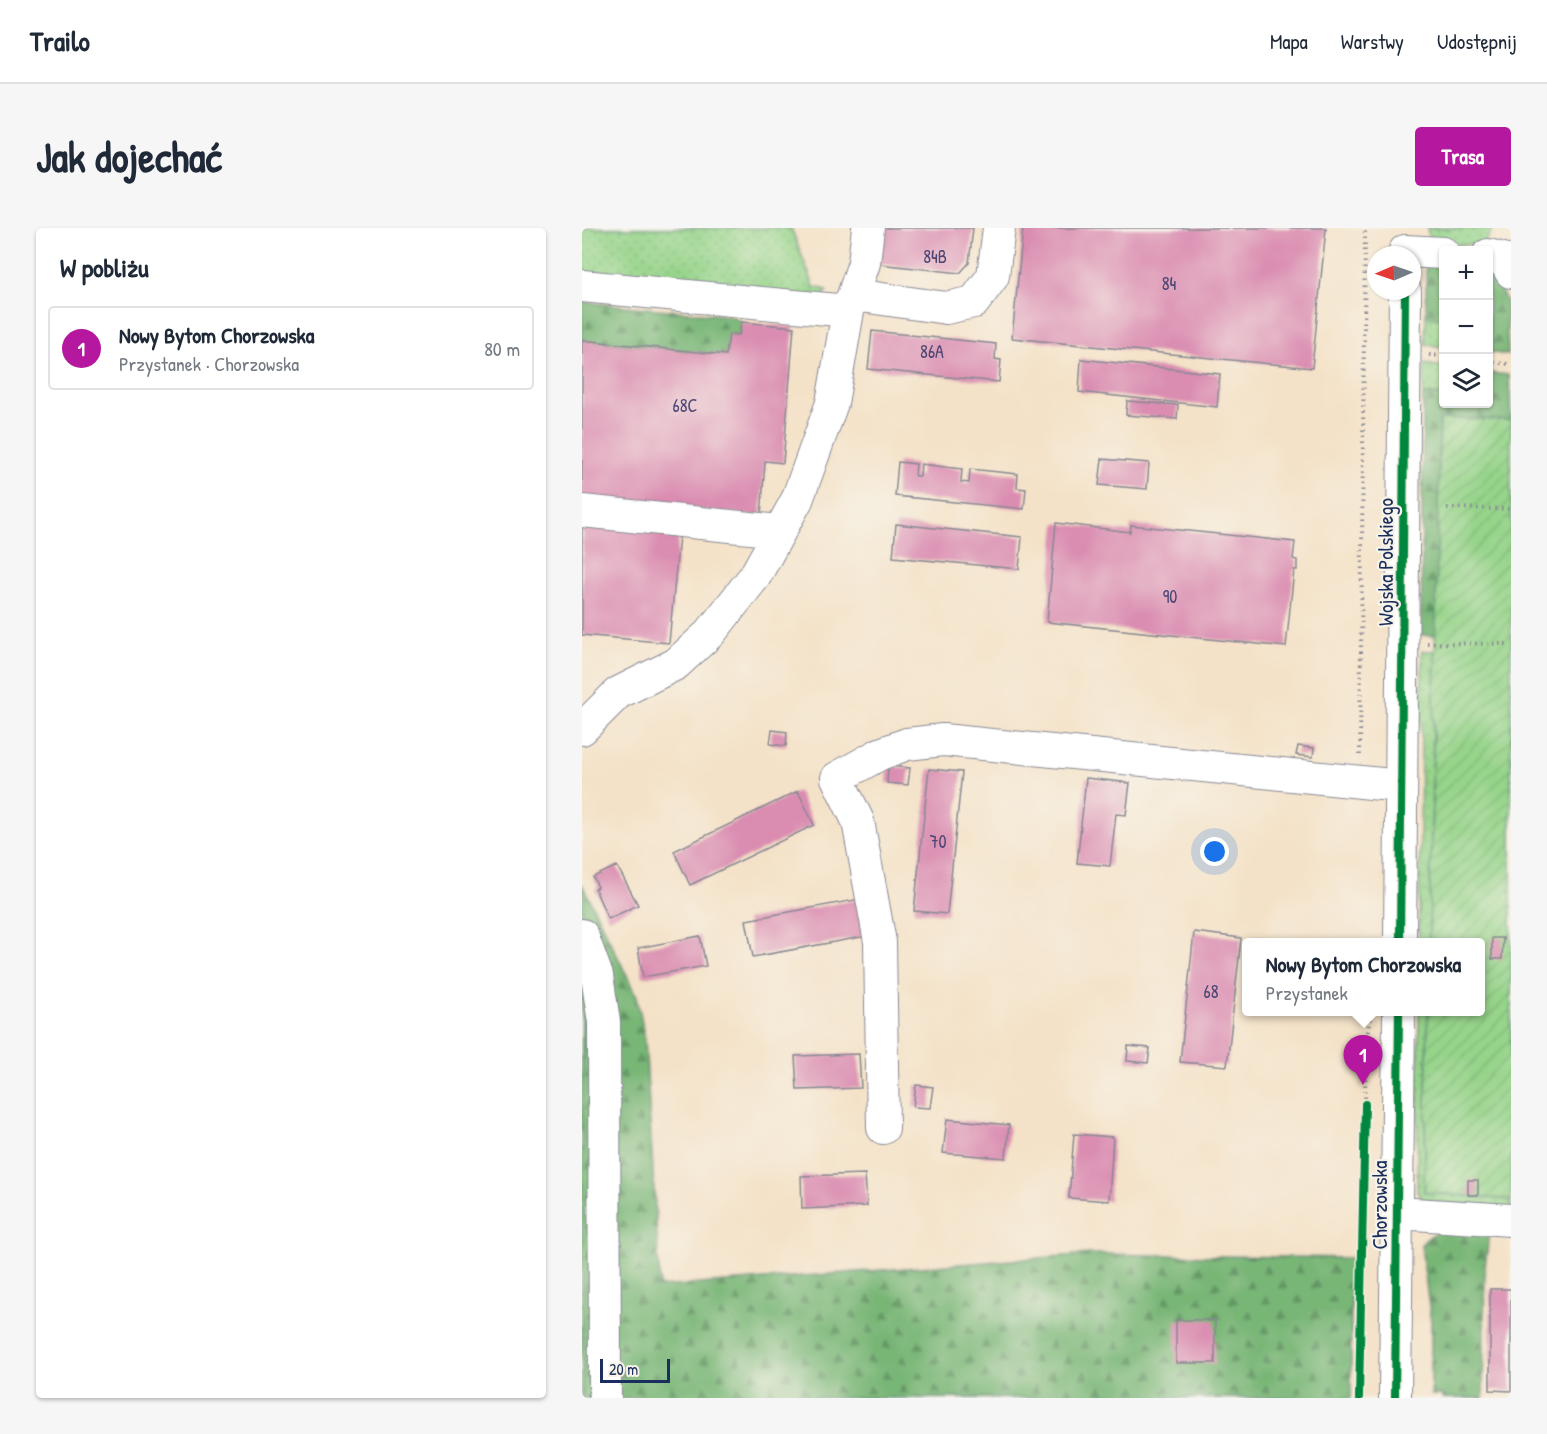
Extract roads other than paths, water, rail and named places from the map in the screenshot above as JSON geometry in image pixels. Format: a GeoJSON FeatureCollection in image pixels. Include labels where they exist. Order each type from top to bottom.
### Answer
{"type":"FeatureCollection","features":[{"type":"Feature","properties":{"kind":"street"},"geometry":{"type":"LineString","coordinates":[[585,722],[618,693],[676,664],[710,633],[755,576],[797,500],[832,403],[851,303],[864,263],[868,228]]}},
{"type":"Feature","properties":{"kind":"street"},"geometry":{"type":"LineString","coordinates":[[582,286],[946,308],[974,302],[993,276],[999,228]]}},
{"type":"Feature","properties":{"kind":"street"},"geometry":{"type":"LineString","coordinates":[[1406,245],[1439,252]]}},
{"type":"Feature","properties":{"kind":"street"},"geometry":{"type":"LineString","coordinates":[[1493,256],[1503,259],[1511,272]]}},
{"type":"Feature","properties":{"kind":"street","name":"Wojska Polskiego"},"geometry":{"type":"LineString","coordinates":[[1400,938],[1405,300]]}},
{"type":"Feature","properties":{"kind":"street"},"geometry":{"type":"LineString","coordinates":[[582,511],[780,531]]}},
{"type":"Feature","properties":{"kind":"street"},"geometry":{"type":"LineString","coordinates":[[883,1128],[880,942],[858,821],[837,778],[880,754],[907,744],[943,740],[1401,786]]}},
{"type":"Feature","properties":{"kind":"street"},"geometry":{"type":"LineString","coordinates":[[582,934],[597,976],[604,1022],[605,1398]]}},
{"type":"Feature","properties":{"kind":"street","name":"Chorzowska"},"geometry":{"type":"LineString","coordinates":[[1395,1398],[1399,1016]]}},
{"type":"Feature","properties":{"kind":"street"},"geometry":{"type":"LineString","coordinates":[[1397,1213],[1511,1220]]}},
{"type":"Feature","properties":{"kind":"place","name":"Nowy Bytom Chorzowska"},"geometry":{"type":"Point","coordinates":[1363,1085]}}]}
